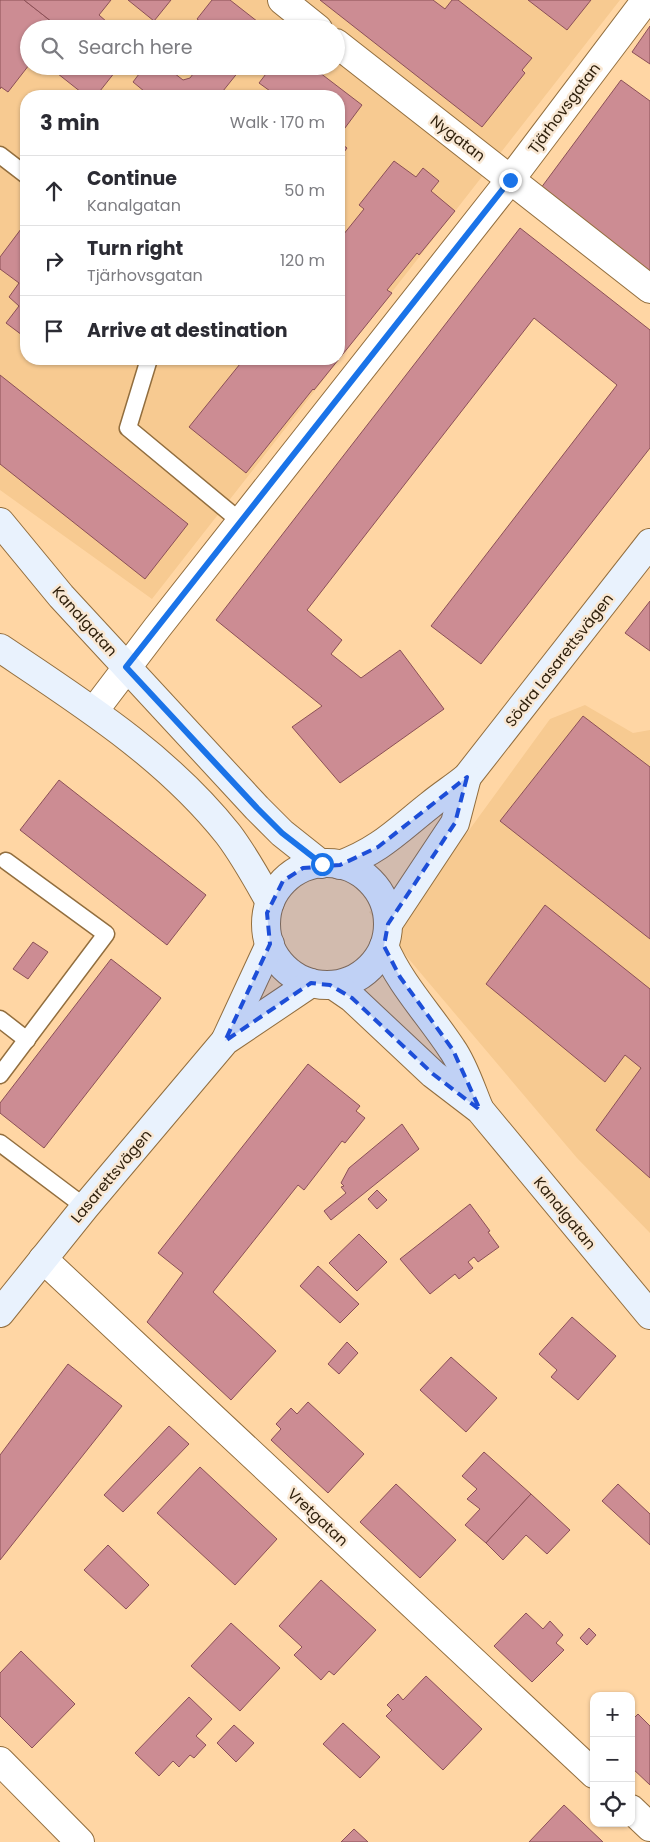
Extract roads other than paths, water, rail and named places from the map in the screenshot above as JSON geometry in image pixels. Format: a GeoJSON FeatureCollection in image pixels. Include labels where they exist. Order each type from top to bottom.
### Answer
{"type":"FeatureCollection","features":[{"type":"Feature","properties":{"kind":"main road","name":"Kanalgatan"},"geometry":{"type":"LineString","coordinates":[[0,522],[61,596],[257,808],[282,833],[331,864]]}},
{"type":"Feature","properties":{"kind":"main road","name":"Södra Lasarettsvägen"},"geometry":{"type":"LineString","coordinates":[[331,864],[360,857],[378,848],[467,777],[650,543]]}},
{"type":"Feature","properties":{"kind":"main road"},"geometry":{"type":"LineString","coordinates":[[0,648],[94,711],[153,756],[186,787],[228,834],[243,855],[270,902]]}},
{"type":"Feature","properties":{"kind":"main road","name":"Södra Lasarettsvägen"},"geometry":{"type":"LineString","coordinates":[[386,935],[455,823],[467,777]]}},
{"type":"Feature","properties":{"kind":"main road"},"geometry":{"type":"LineString","coordinates":[[331,864],[352,868],[363,874],[372,883],[384,902],[386,935],[379,956],[365,972],[349,981],[322,984],[301,979],[285,969],[277,959],[270,944],[266,926],[270,902],[283,881],[303,868],[331,864]]}},
{"type":"Feature","properties":{"kind":"main road","name":"Kanalgatan"},"geometry":{"type":"LineString","coordinates":[[386,935],[390,961],[453,1050],[480,1110]]}},
{"type":"Feature","properties":{"kind":"main road","name":"Lasarettsvägen"},"geometry":{"type":"LineString","coordinates":[[0,1313],[85,1207],[226,1041],[270,944]]}},
{"type":"Feature","properties":{"kind":"main road","name":"Kanalgatan"},"geometry":{"type":"LineString","coordinates":[[322,984],[352,998],[433,1074],[480,1110],[650,1315]]}},
{"type":"Feature","properties":{"kind":"main road","name":"Lasarettsvägen"},"geometry":{"type":"LineString","coordinates":[[226,1041],[322,984]]}},
{"type":"Feature","properties":{"kind":"street"},"geometry":{"type":"LineString","coordinates":[[282,0],[307,20]]}},
{"type":"Feature","properties":{"kind":"street","name":"Tjärhovsgatan"},"geometry":{"type":"LineString","coordinates":[[94,711],[240,521],[510,180],[646,0]]}},
{"type":"Feature","properties":{"kind":"street","name":"Nygatan"},"geometry":{"type":"LineString","coordinates":[[345,50],[650,289]]}},
{"type":"Feature","properties":{"kind":"street","name":"Vretgatan"},"geometry":{"type":"LineString","coordinates":[[43,1259],[590,1770]]}},
{"type":"Feature","properties":{"kind":"street"},"geometry":{"type":"LineString","coordinates":[[0,1761],[80,1842]]}},
{"type":"Feature","properties":{"kind":"street"},"geometry":{"type":"LineString","coordinates":[[635,1814],[650,1827]]}},
{"type":"Feature","properties":{"kind":"lane"},"geometry":{"type":"LineString","coordinates":[[0,154],[20,170]]}},
{"type":"Feature","properties":{"kind":"lane"},"geometry":{"type":"LineString","coordinates":[[147,365],[128,428],[240,521]]}},
{"type":"Feature","properties":{"kind":"lane"},"geometry":{"type":"LineString","coordinates":[[0,1075],[106,934],[6,861]]}},
{"type":"Feature","properties":{"kind":"lane"},"geometry":{"type":"LineString","coordinates":[[0,1019],[27,1040]]}},
{"type":"Feature","properties":{"kind":"lane"},"geometry":{"type":"LineString","coordinates":[[0,1143],[85,1207]]}}]}
